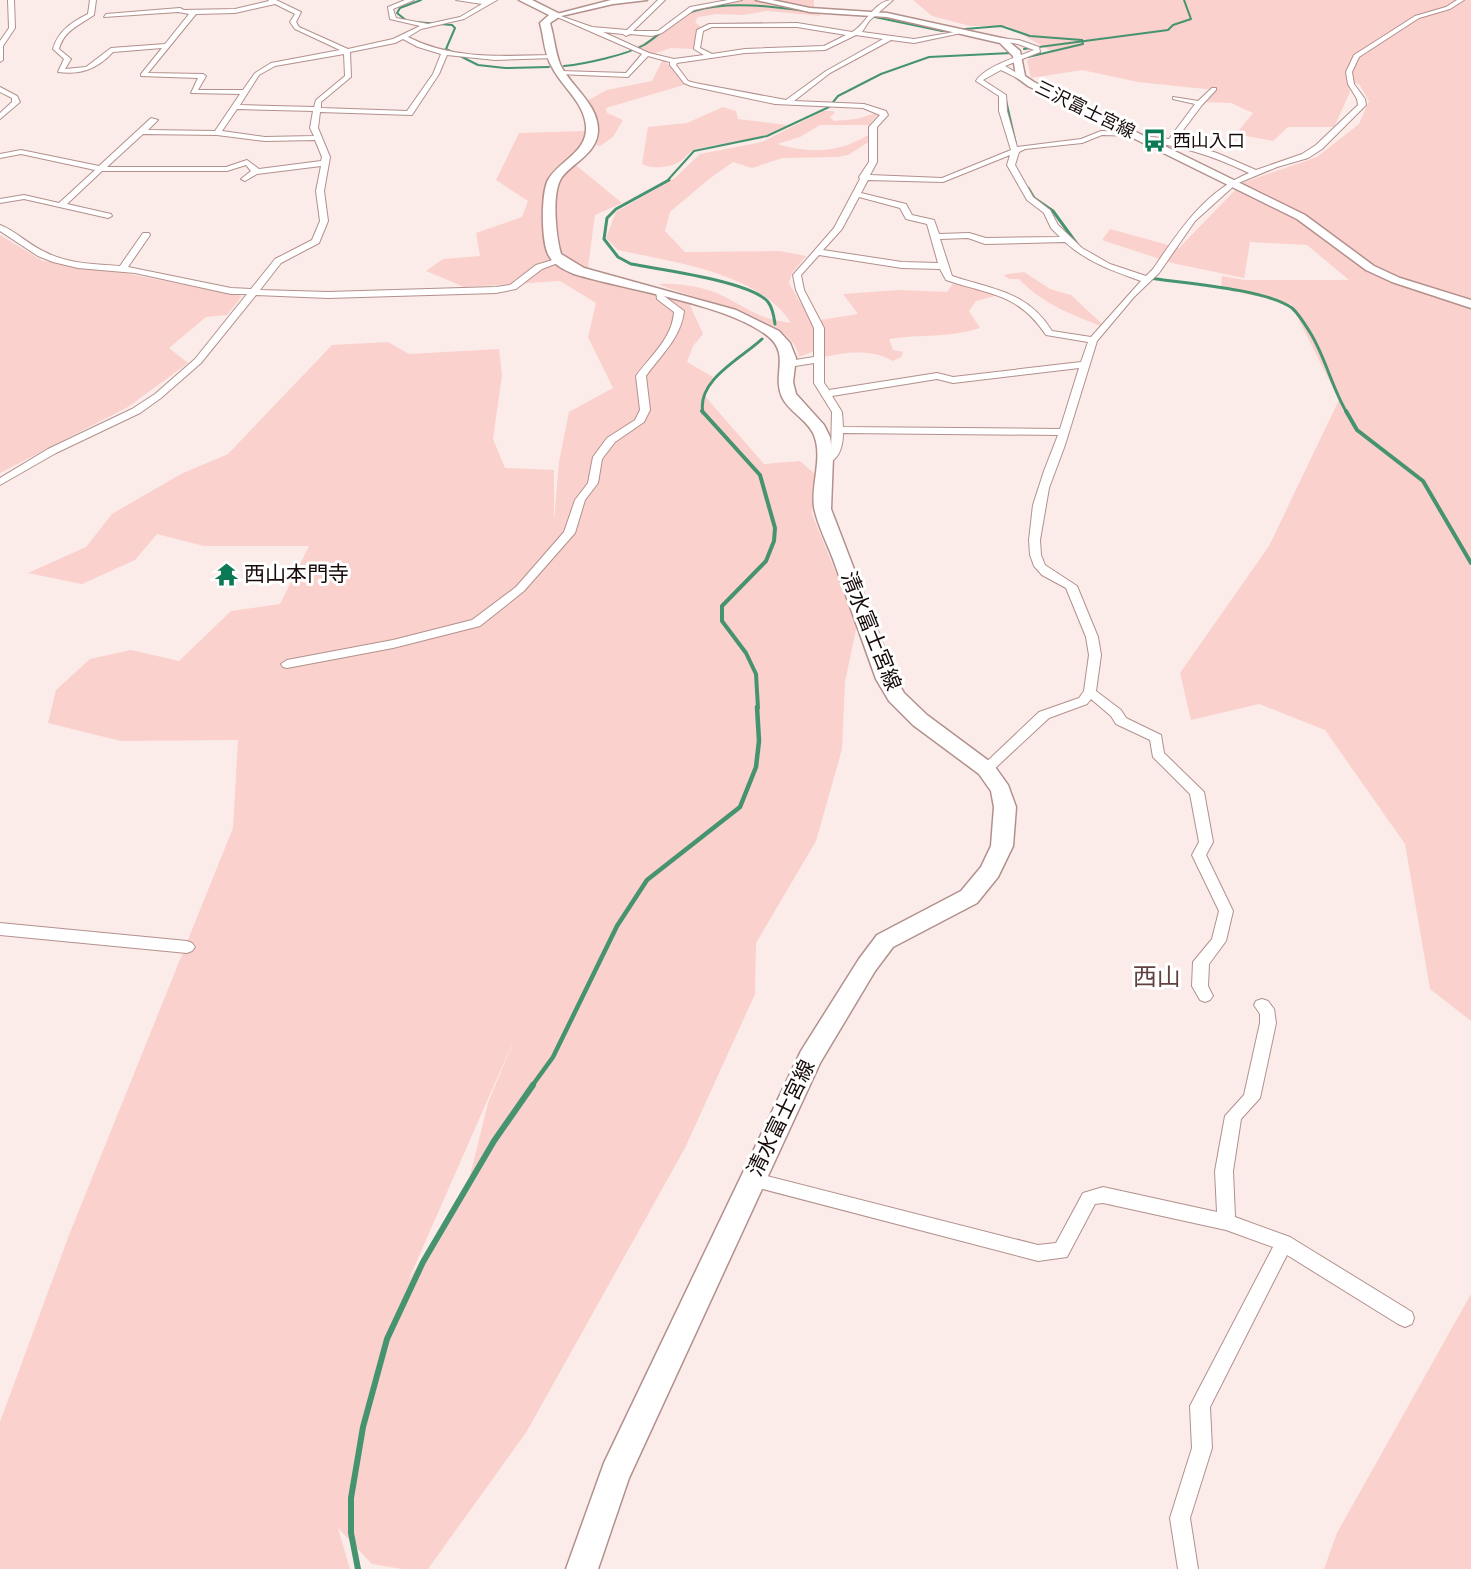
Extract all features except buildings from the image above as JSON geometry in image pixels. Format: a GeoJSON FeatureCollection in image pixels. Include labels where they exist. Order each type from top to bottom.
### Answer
{"type":"FeatureCollection","features":[{"type":"Feature","properties":{"kind":"main road"},"geometry":{"type":"LineString","coordinates":[[524,0],[557,15]]}},
{"type":"Feature","properties":{"kind":"main road"},"geometry":{"type":"LineString","coordinates":[[559,261],[553,251],[550,190],[557,177],[585,150],[592,135],[586,110],[556,65],[545,23],[549,18],[557,15],[613,2],[643,0]]}},
{"type":"Feature","properties":{"kind":"main road","name":"三沢富士宮線"},"geometry":{"type":"LineString","coordinates":[[760,0],[810,10],[872,15],[993,38],[1015,48],[1020,58],[1022,77],[1025,80],[1301,217],[1370,268],[1396,280],[1471,304]]}},
{"type":"Feature","properties":{"kind":"main road","name":"清水富士宮線"},"geometry":{"type":"LineString","coordinates":[[559,261],[582,272],[725,310],[764,328],[786,346],[789,364],[785,385],[788,396],[818,428],[825,448],[821,492],[823,509],[886,679],[896,697],[920,720],[986,769],[1001,790],[1005,807],[1002,846],[990,871],[969,897],[885,940],[810,1058],[751,1179],[615,1474],[582,1569]]}},
{"type":"Feature","properties":{"kind":"street"},"geometry":{"type":"LineString","coordinates":[[0,60],[0,46],[12,27],[10,0]]}},
{"type":"Feature","properties":{"kind":"street"},"geometry":{"type":"LineString","coordinates":[[93,0],[91,15],[70,27],[57,44],[56,50],[68,58],[60,71],[89,69],[98,66],[111,50],[167,46]]}},
{"type":"Feature","properties":{"kind":"street"},"geometry":{"type":"LineString","coordinates":[[411,0],[390,8],[393,19],[399,22],[428,25]]}},
{"type":"Feature","properties":{"kind":"street"},"geometry":{"type":"LineString","coordinates":[[459,0],[490,2]]}},
{"type":"Feature","properties":{"kind":"street"},"geometry":{"type":"LineString","coordinates":[[626,34],[662,0]]}},
{"type":"Feature","properties":{"kind":"street"},"geometry":{"type":"LineString","coordinates":[[591,29],[626,34],[660,32],[692,8],[739,0]]}},
{"type":"Feature","properties":{"kind":"street"},"geometry":{"type":"LineString","coordinates":[[557,15],[634,49],[674,61],[745,51],[825,48],[861,30],[872,15],[890,0]]}},
{"type":"Feature","properties":{"kind":"street"},"geometry":{"type":"LineString","coordinates":[[986,769],[1044,716],[1083,701],[1090,692],[1095,656],[1092,637],[1071,586],[1049,575],[1041,567],[1036,558],[1033,537],[1052,461],[1064,432],[1093,340],[1131,295],[1150,278],[1192,219],[1233,182],[1305,156],[1320,147],[1362,105],[1362,99],[1351,84],[1349,72],[1356,56],[1417,17],[1448,8],[1461,0]]}},
{"type":"Feature","properties":{"kind":"street"},"geometry":{"type":"LineString","coordinates":[[276,2],[299,13],[293,22],[297,28],[347,51]]}},
{"type":"Feature","properties":{"kind":"street"},"geometry":{"type":"LineString","coordinates":[[106,16],[180,9],[182,12],[235,11],[276,2],[290,2]]}},
{"type":"Feature","properties":{"kind":"street"},"geometry":{"type":"LineString","coordinates":[[217,133],[257,74],[273,64],[347,51],[404,37],[428,25],[462,18],[490,2]]}},
{"type":"Feature","properties":{"kind":"street"},"geometry":{"type":"LineString","coordinates":[[194,12],[143,75],[203,76],[193,92],[246,92]]}},
{"type":"Feature","properties":{"kind":"street"},"geometry":{"type":"LineString","coordinates":[[713,57],[697,49],[696,45],[700,30],[711,25],[797,25],[920,41],[959,30]]}},
{"type":"Feature","properties":{"kind":"street"},"geometry":{"type":"LineString","coordinates":[[404,37],[421,48],[444,54],[628,75],[639,60],[647,54]]}},
{"type":"Feature","properties":{"kind":"street"},"geometry":{"type":"LineString","coordinates":[[787,103],[828,72],[889,38]]}},
{"type":"Feature","properties":{"kind":"street"},"geometry":{"type":"LineString","coordinates":[[993,38],[1034,47],[1038,51],[1005,62],[1001,67],[981,76],[980,81],[1002,95],[1003,111],[1014,149],[1011,165],[1025,190],[1069,239],[1095,261],[1150,278]]}},
{"type":"Feature","properties":{"kind":"street"},"geometry":{"type":"LineString","coordinates":[[0,482],[52,452],[136,411],[158,396],[198,361],[278,261],[316,241],[324,221],[320,190],[325,150],[316,138],[314,128],[322,97],[348,77],[347,51]]}},
{"type":"Feature","properties":{"kind":"street"},"geometry":{"type":"LineString","coordinates":[[236,107],[409,112],[436,74],[444,54]]}},
{"type":"Feature","properties":{"kind":"street"},"geometry":{"type":"LineString","coordinates":[[674,61],[672,65],[686,82],[693,85],[787,103],[822,103],[875,108],[883,113],[884,116],[873,127],[873,162],[863,177],[838,229],[797,276],[800,290],[819,328],[819,383],[837,412],[836,452],[824,461]]}},
{"type":"Feature","properties":{"kind":"street"},"geometry":{"type":"LineString","coordinates":[[1001,67],[1025,80]]}},
{"type":"Feature","properties":{"kind":"street"},"geometry":{"type":"LineString","coordinates":[[0,89],[15,97],[16,102],[0,117]]}},
{"type":"Feature","properties":{"kind":"street"},"geometry":{"type":"LineString","coordinates":[[1171,141],[1199,103],[1214,89]]}},
{"type":"Feature","properties":{"kind":"street"},"geometry":{"type":"LineString","coordinates":[[1175,98],[1199,103]]}},
{"type":"Feature","properties":{"kind":"street"},"geometry":{"type":"LineString","coordinates":[[60,206],[154,120]]}},
{"type":"Feature","properties":{"kind":"street"},"geometry":{"type":"LineString","coordinates":[[143,132],[217,133],[265,140],[316,138]]}},
{"type":"Feature","properties":{"kind":"street"},"geometry":{"type":"LineString","coordinates":[[863,177],[943,180],[1014,149],[1082,141],[1101,133],[1171,141],[1229,159],[1256,173]]}},
{"type":"Feature","properties":{"kind":"street"},"geometry":{"type":"LineString","coordinates":[[0,156],[21,152],[101,169],[226,169],[247,162],[255,168],[255,172]]}},
{"type":"Feature","properties":{"kind":"street"},"geometry":{"type":"LineString","coordinates":[[245,179],[255,172],[324,164]]}},
{"type":"Feature","properties":{"kind":"street"},"geometry":{"type":"LineString","coordinates":[[855,194],[903,206],[909,217],[931,222],[943,266],[949,278],[1023,300],[1042,319],[1049,333],[1093,340]]}},
{"type":"Feature","properties":{"kind":"street"},"geometry":{"type":"LineString","coordinates":[[0,201],[24,197],[108,216]]}},
{"type":"Feature","properties":{"kind":"street"},"geometry":{"type":"LineString","coordinates":[[0,227],[41,254],[56,260],[78,265],[122,269],[207,288],[251,292],[328,295],[496,290],[513,287],[538,267],[559,261]]}},
{"type":"Feature","properties":{"kind":"street"},"geometry":{"type":"LineString","coordinates":[[122,269],[146,235]]}},
{"type":"Feature","properties":{"kind":"street"},"geometry":{"type":"LineString","coordinates":[[936,237],[969,235],[985,241],[1069,239]]}},
{"type":"Feature","properties":{"kind":"street"},"geometry":{"type":"LineString","coordinates":[[817,252],[902,265],[943,266]]}},
{"type":"Feature","properties":{"kind":"street"},"geometry":{"type":"LineString","coordinates":[[286,664],[393,644],[476,623],[520,589],[569,533],[580,500],[593,483],[597,459],[611,440],[639,422],[645,410],[641,376],[675,332],[679,319],[679,311],[660,297],[659,292]]}},
{"type":"Feature","properties":{"kind":"street"},"geometry":{"type":"LineString","coordinates":[[789,364],[819,359]]}},
{"type":"Feature","properties":{"kind":"street"},"geometry":{"type":"LineString","coordinates":[[825,394],[937,376],[952,380],[1084,365]]}},
{"type":"Feature","properties":{"kind":"street"},"geometry":{"type":"LineString","coordinates":[[838,430],[1064,432]]}},
{"type":"Feature","properties":{"kind":"street"},"geometry":{"type":"LineString","coordinates":[[1090,692],[1116,713],[1121,721],[1156,738],[1158,754],[1197,792],[1206,842],[1199,855],[1226,911],[1219,941],[1201,962],[1200,986],[1205,996]]}},
{"type":"Feature","properties":{"kind":"street"},"geometry":{"type":"LineString","coordinates":[[0,929],[187,947]]}},
{"type":"Feature","properties":{"kind":"street"},"geometry":{"type":"LineString","coordinates":[[1226,1222],[1224,1172],[1233,1116],[1252,1098],[1268,1023],[1268,1013],[1262,1005]]}},
{"type":"Feature","properties":{"kind":"street"},"geometry":{"type":"LineString","coordinates":[[751,1179],[1038,1252],[1061,1251],[1089,1198],[1103,1195],[1226,1222],[1284,1243],[1405,1318]]}},
{"type":"Feature","properties":{"kind":"street"},"geometry":{"type":"LineString","coordinates":[[1188,1569],[1180,1518],[1202,1448],[1200,1406],[1284,1243]]}},
{"type":"Feature","properties":{"kind":"shaded area"},"geometry":{"type":"Polygon","coordinates":[[[738,0],[814,0],[814,9],[821,16],[767,11],[743,15],[717,14],[698,17],[695,22],[702,28],[694,49],[671,48],[653,54],[633,49],[661,33],[686,10],[738,0]]]}},
{"type":"Feature","properties":{"kind":"shaded area"},"geometry":{"type":"Polygon","coordinates":[[[913,0],[1471,0],[1471,1021],[1430,989],[1405,844],[1325,730],[1259,704],[1191,720],[1180,673],[1269,546],[1339,400],[1291,304],[1221,288],[1222,276],[1244,280],[1349,280],[1307,245],[1250,242],[1244,278],[1172,263],[1102,240],[1110,229],[1179,248],[1242,183],[1317,157],[1359,124],[1369,101],[1359,84],[1349,81],[1350,92],[1334,127],[1288,127],[1273,141],[1236,134],[1253,113],[1231,103],[1203,102],[1215,90],[1138,82],[1082,70],[1031,78],[1027,60],[1051,51],[1007,26],[970,26],[932,16],[913,0]]]}},
{"type":"Feature","properties":{"kind":"shaded area"},"geometry":{"type":"Polygon","coordinates":[[[663,59],[687,84],[606,108],[607,113],[623,120],[613,137],[600,146],[594,144],[599,123],[585,102],[607,90],[652,81],[663,59]]]}},
{"type":"Feature","properties":{"kind":"shaded area"},"geometry":{"type":"Polygon","coordinates":[[[723,107],[736,111],[738,119],[787,125],[754,138],[697,149],[670,166],[655,167],[642,164],[648,127],[687,123],[723,107]]]}},
{"type":"Feature","properties":{"kind":"shaded area"},"geometry":{"type":"Polygon","coordinates":[[[823,111],[833,111],[835,113],[830,117],[834,121],[856,119],[880,112],[869,125],[820,125],[800,137],[777,144],[802,149],[825,150],[847,145],[870,134],[870,141],[848,155],[782,158],[752,168],[733,162],[670,212],[665,231],[685,252],[780,251],[806,256],[792,273],[789,283],[815,332],[817,350],[799,357],[793,343],[780,331],[761,320],[659,284],[683,285],[708,290],[763,316],[791,323],[777,306],[758,292],[713,272],[618,250],[606,238],[616,212],[675,178],[700,154],[762,142],[823,111]]]}},
{"type":"Feature","properties":{"kind":"shaded area"},"geometry":{"type":"Polygon","coordinates":[[[587,131],[572,162],[622,203],[595,215],[588,267],[636,291],[689,303],[703,334],[693,346],[687,362],[713,377],[703,394],[764,464],[800,461],[816,475],[812,514],[857,625],[845,682],[842,749],[816,841],[756,943],[755,994],[685,1148],[527,1431],[428,1569],[402,1569],[372,1564],[338,1528],[350,1569],[0,1569],[0,1422],[69,1235],[233,828],[238,740],[121,741],[48,723],[56,690],[90,659],[131,650],[179,661],[231,611],[280,604],[309,546],[204,546],[157,534],[135,560],[82,584],[28,573],[86,547],[112,514],[181,474],[228,454],[332,345],[388,342],[409,354],[499,349],[502,375],[493,439],[505,468],[554,470],[554,521],[559,462],[569,412],[613,388],[588,337],[596,303],[560,281],[464,287],[426,271],[443,259],[480,256],[476,233],[522,217],[528,201],[496,180],[519,133],[587,131]],[[516,1035],[408,1281],[467,1188],[488,1103],[516,1035]]]}},
{"type":"Feature","properties":{"kind":"shaded area"},"geometry":{"type":"Polygon","coordinates":[[[0,235],[43,261],[124,273],[242,296],[227,315],[206,317],[169,348],[188,363],[128,407],[0,473],[0,235]]]}},
{"type":"Feature","properties":{"kind":"shaded area"},"geometry":{"type":"Polygon","coordinates":[[[1024,272],[1050,289],[1071,295],[1103,327],[1048,302],[1019,279],[1009,279],[1003,275],[1024,272]]]}},
{"type":"Feature","properties":{"kind":"shaded area"},"geometry":{"type":"Polygon","coordinates":[[[955,281],[999,295],[976,301],[969,311],[980,328],[946,335],[889,339],[893,350],[903,352],[901,357],[893,361],[868,353],[824,357],[825,327],[820,320],[858,314],[843,294],[899,290],[947,292],[955,281]]]}},
{"type":"Feature","properties":{"kind":"shaded area"},"geometry":{"type":"Polygon","coordinates":[[[1471,1294],[1471,1569],[1324,1569],[1337,1533],[1471,1294]]]}},
{"type":"Feature","properties":{"kind":"waterway"},"geometry":{"type":"LineString","coordinates":[[407,21],[397,13],[400,8],[421,0]]}},
{"type":"Feature","properties":{"kind":"waterway"},"geometry":{"type":"LineString","coordinates":[[1082,41],[1168,30],[1173,25],[1191,19],[1184,0]]}},
{"type":"Feature","properties":{"kind":"waterway"},"geometry":{"type":"LineString","coordinates":[[564,66],[636,49],[681,17],[694,11],[738,5],[813,12]]}},
{"type":"Feature","properties":{"kind":"waterway"},"geometry":{"type":"LineString","coordinates":[[870,16],[942,31],[1001,26],[1030,36],[1082,41]]}},
{"type":"Feature","properties":{"kind":"waterway"},"geometry":{"type":"LineString","coordinates":[[415,22],[452,25],[455,28],[446,49],[478,65],[505,68],[549,67]]}},
{"type":"Feature","properties":{"kind":"waterway"},"geometry":{"type":"LineString","coordinates":[[1024,49],[1082,41]]}},
{"type":"Feature","properties":{"kind":"waterway"},"geometry":{"type":"LineString","coordinates":[[1028,57],[1083,44],[1082,41]]}},
{"type":"Feature","properties":{"kind":"waterway"},"geometry":{"type":"LineString","coordinates":[[667,181],[694,151],[767,136],[829,107],[838,96],[881,74],[929,57],[1011,53]]}},
{"type":"Feature","properties":{"kind":"waterway"},"geometry":{"type":"LineString","coordinates":[[1005,96],[1016,144]]}},
{"type":"Feature","properties":{"kind":"waterway"},"geometry":{"type":"LineString","coordinates":[[669,180],[616,209],[607,218],[604,239],[618,257],[631,264],[704,277],[744,288],[759,295],[770,304],[775,324]]}},
{"type":"Feature","properties":{"kind":"waterway"},"geometry":{"type":"LineString","coordinates":[[1028,188],[1034,198],[1053,211],[1077,244]]}},
{"type":"Feature","properties":{"kind":"waterway"},"geometry":{"type":"LineString","coordinates":[[1149,278],[1244,291],[1280,301],[1292,308],[1316,344],[1347,413]]}},
{"type":"Feature","properties":{"kind":"waterway"},"geometry":{"type":"LineString","coordinates":[[703,412],[706,390],[713,380],[762,339]]}},
{"type":"Feature","properties":{"kind":"waterway"},"geometry":{"type":"LineString","coordinates":[[1346,411],[1357,430],[1423,481],[1471,563]]}},
{"type":"Feature","properties":{"kind":"waterway"},"geometry":{"type":"LineString","coordinates":[[703,412],[760,475],[775,528],[774,541],[766,561],[722,606],[722,621],[746,653],[756,674],[758,708]]}},
{"type":"Feature","properties":{"kind":"waterway"},"geometry":{"type":"LineString","coordinates":[[532,1086],[553,1057],[617,926],[647,880],[740,807],[756,767],[759,741],[757,707]]}},
{"type":"Feature","properties":{"kind":"waterway"},"geometry":{"type":"LineString","coordinates":[[358,1569],[351,1533],[351,1498],[363,1427],[387,1339],[423,1262],[494,1141],[533,1085]]}},
{"type":"Feature","properties":{"kind":"place","name":"西山入口"},"geometry":{"type":"Point","coordinates":[1155,141]}},
{"type":"Feature","properties":{"kind":"place","name":"西山本門寺"},"geometry":{"type":"Point","coordinates":[226,574]}},
{"type":"Feature","properties":{"kind":"district","name":"西山"},"geometry":{"type":"Point","coordinates":[1157,977]}}]}
